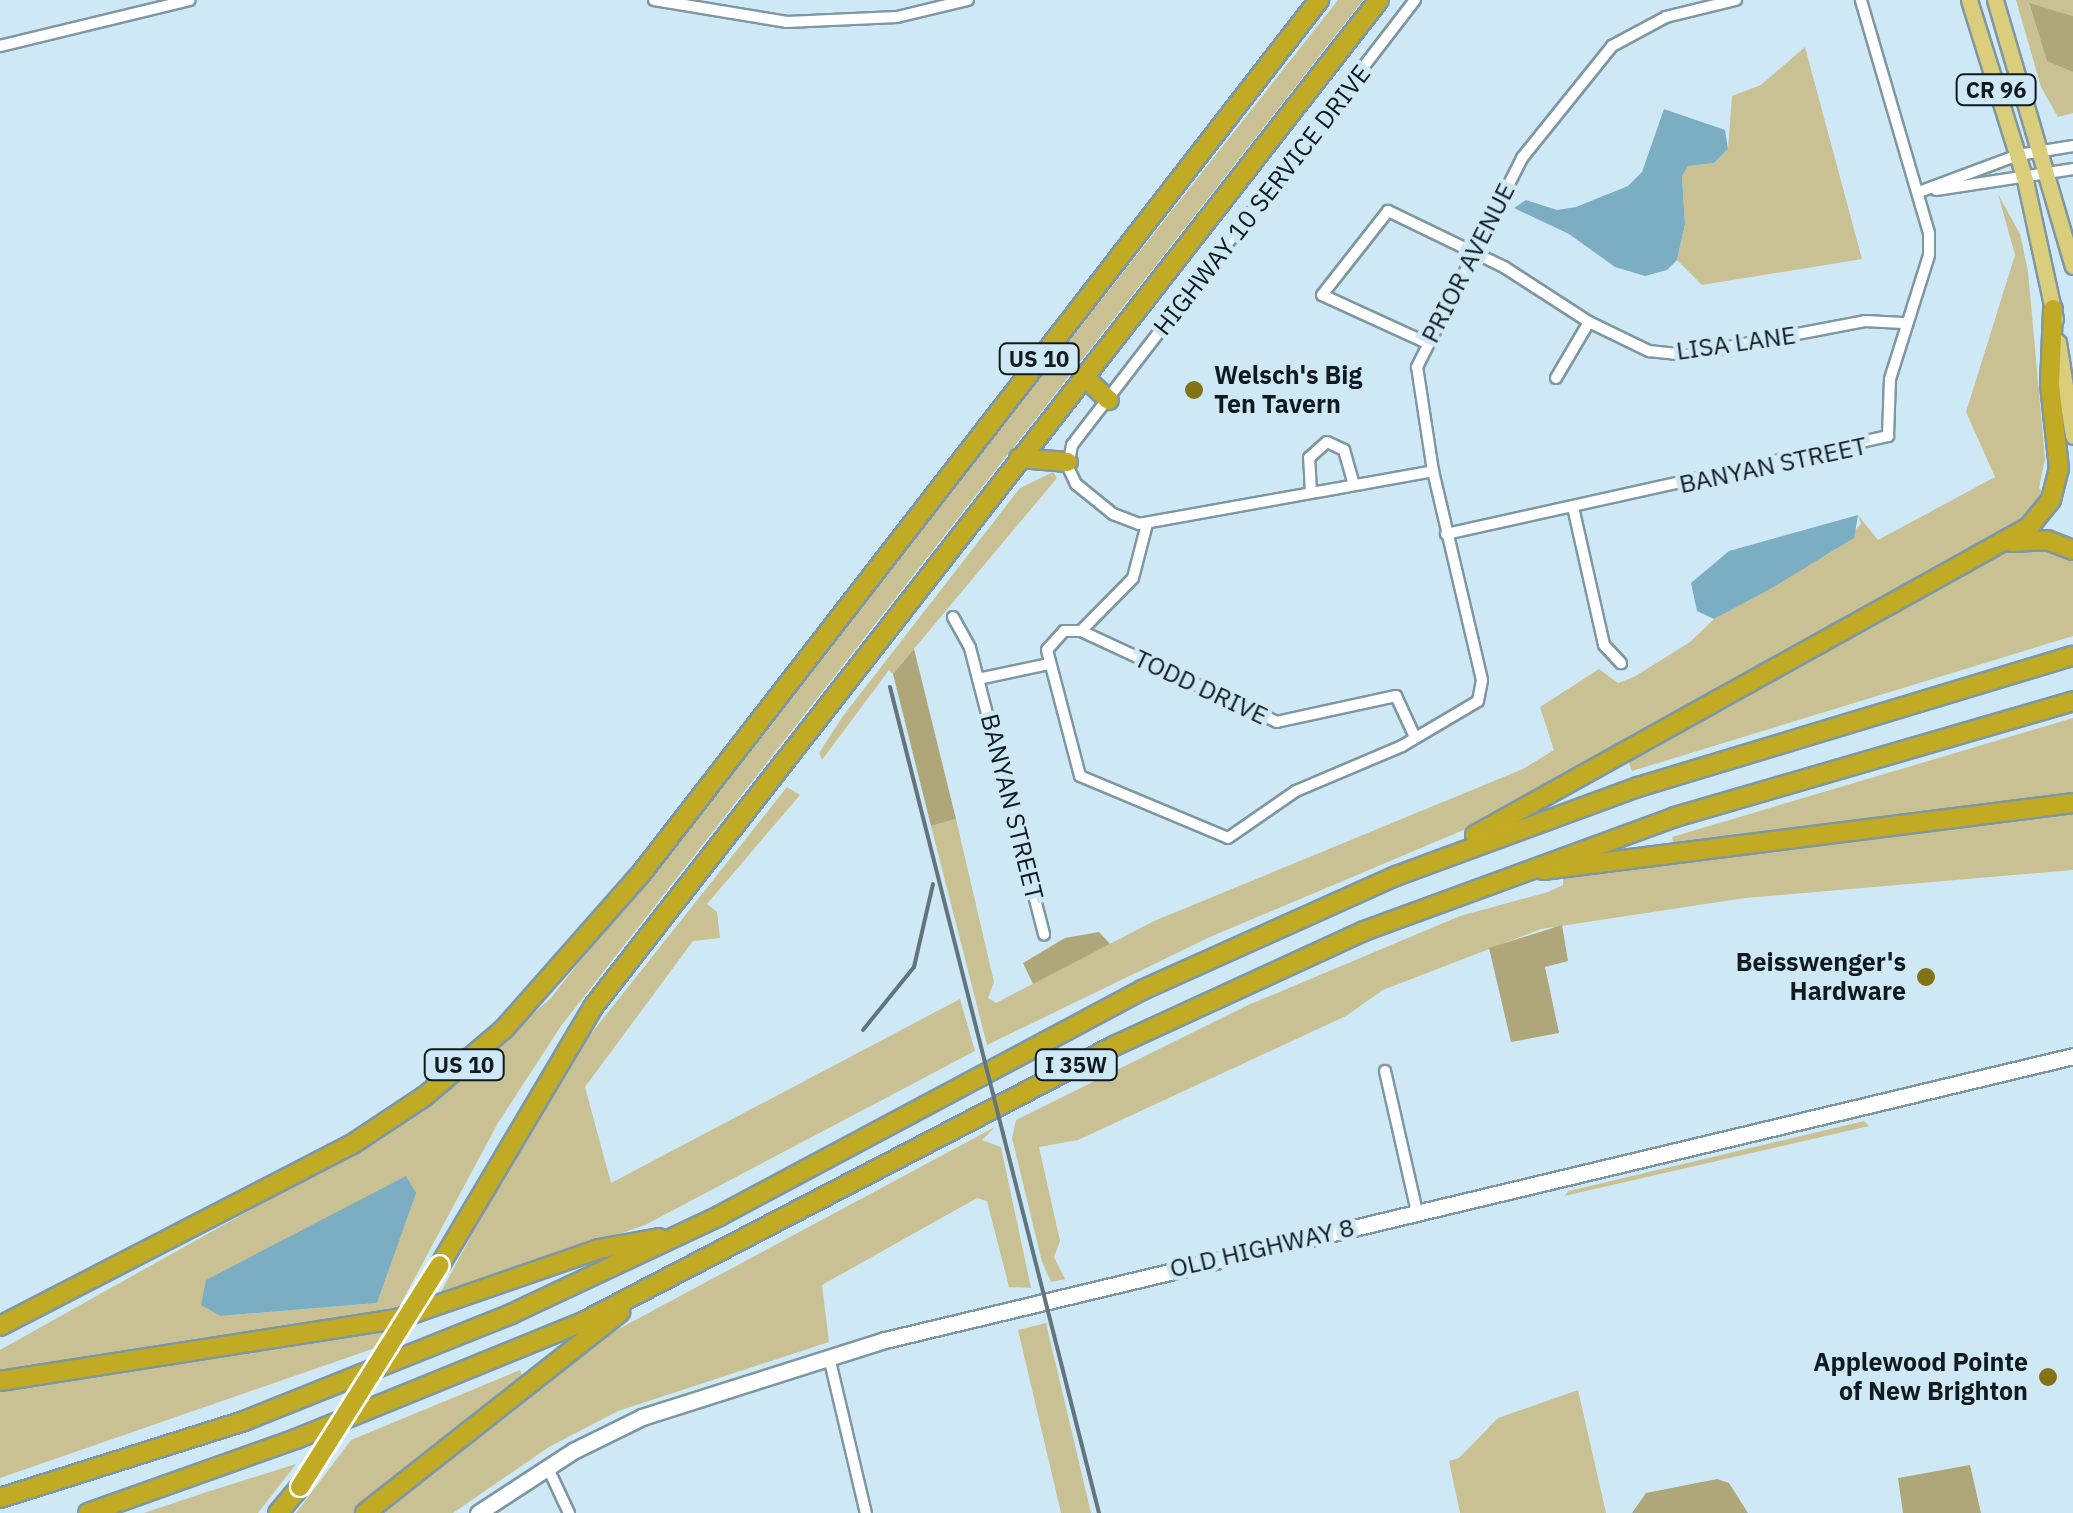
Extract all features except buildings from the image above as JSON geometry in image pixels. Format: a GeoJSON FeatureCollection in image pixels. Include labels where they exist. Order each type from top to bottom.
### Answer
{"type":"FeatureCollection","features":[{"type":"Feature","properties":{"kind":"highway","name":"US 10"},"geometry":{"type":"LineString","coordinates":[[0,1326],[376,1130],[471,1059],[540,992],[750,736],[1319,0]]}},
{"type":"Feature","properties":{"kind":"highway","name":"US 10"},"geometry":{"type":"LineString","coordinates":[[282,1509],[300,1487],[440,1265],[554,1065],[690,879],[1376,5]]}},
{"type":"Feature","properties":{"kind":"highway"},"geometry":{"type":"LineString","coordinates":[[1376,884],[1563,791],[2007,543],[2044,511],[2058,478],[2049,350],[2054,309]]}},
{"type":"Feature","properties":{"kind":"highway"},"geometry":{"type":"LineString","coordinates":[[1084,377],[1108,400]]}},
{"type":"Feature","properties":{"kind":"highway"},"geometry":{"type":"LineString","coordinates":[[1016,461],[1068,462]]}},
{"type":"Feature","properties":{"kind":"highway"},"geometry":{"type":"LineString","coordinates":[[2007,543],[2046,540],[2073,550]]}},
{"type":"Feature","properties":{"kind":"highway","name":"I 35W"},"geometry":{"type":"LineString","coordinates":[[0,1498],[163,1449],[385,1368],[679,1234],[1080,1021],[1376,884],[1638,787],[2073,656]]}},
{"type":"Feature","properties":{"kind":"highway","name":"I 35W"},"geometry":{"type":"LineString","coordinates":[[88,1513],[296,1439],[645,1293],[1176,1016],[1364,931],[1692,811],[2073,701]]}},
{"type":"Feature","properties":{"kind":"highway"},"geometry":{"type":"LineString","coordinates":[[1522,871],[2073,803]]}},
{"type":"Feature","properties":{"kind":"highway"},"geometry":{"type":"LineString","coordinates":[[0,1381],[396,1319],[599,1249],[679,1234]]}},
{"type":"Feature","properties":{"kind":"highway"},"geometry":{"type":"LineString","coordinates":[[0,1337],[70,1292]]}},
{"type":"Feature","properties":{"kind":"highway"},"geometry":{"type":"LineString","coordinates":[[366,1513],[645,1293]]}},
{"type":"Feature","properties":{"kind":"main road","name":"CR 96"},"geometry":{"type":"LineString","coordinates":[[1969,0],[2025,180],[2054,309],[2073,436]]}},
{"type":"Feature","properties":{"kind":"main road","name":"CR 96"},"geometry":{"type":"LineString","coordinates":[[1995,0],[2073,266]]}},
{"type":"Feature","properties":{"kind":"street"},"geometry":{"type":"LineString","coordinates":[[0,46],[190,0]]}},
{"type":"Feature","properties":{"kind":"street"},"geometry":{"type":"LineString","coordinates":[[654,0],[802,22],[897,17],[968,0]]}},
{"type":"Feature","properties":{"kind":"street","name":"HIGHWAY 10 SERVICE DRIVE"},"geometry":{"type":"LineString","coordinates":[[1108,400],[1415,0]]}},
{"type":"Feature","properties":{"kind":"street","name":"PRIOR AVENUE"},"geometry":{"type":"LineString","coordinates":[[1432,471],[1416,378],[1426,343],[1522,158],[1612,46],[1656,20],[1736,0]]}},
{"type":"Feature","properties":{"kind":"street","name":"BANYAN STREET"},"geometry":{"type":"LineString","coordinates":[[1446,534],[1882,441],[1892,429],[1890,379],[1903,323],[1929,249],[1919,192],[1861,0]]}},
{"type":"Feature","properties":{"kind":"street"},"geometry":{"type":"LineString","coordinates":[[1919,192],[2018,155],[2073,146]]}},
{"type":"Feature","properties":{"kind":"street"},"geometry":{"type":"LineString","coordinates":[[1919,192],[2025,180],[2073,168]]}},
{"type":"Feature","properties":{"kind":"street","name":"LISA LANE"},"geometry":{"type":"LineString","coordinates":[[1426,343],[1322,295],[1388,211],[1474,253],[1588,322],[1649,350],[1687,355],[1865,320],[1903,323]]}},
{"type":"Feature","properties":{"kind":"street"},"geometry":{"type":"LineString","coordinates":[[1556,378],[1588,322]]}},
{"type":"Feature","properties":{"kind":"street"},"geometry":{"type":"LineString","coordinates":[[1108,400],[1072,445],[1068,462],[1076,484],[1113,514],[1147,524],[1432,471],[1484,688],[1475,704],[1296,791],[1228,838],[1080,776],[1048,664],[1056,635],[1081,631],[1132,578],[1147,524]]}},
{"type":"Feature","properties":{"kind":"street"},"geometry":{"type":"LineString","coordinates":[[1312,493],[1309,458],[1327,442],[1344,450],[1354,485]]}},
{"type":"Feature","properties":{"kind":"street"},"geometry":{"type":"LineString","coordinates":[[1573,507],[1604,645],[1621,662]]}},
{"type":"Feature","properties":{"kind":"street","name":"BANYAN STREET"},"geometry":{"type":"LineString","coordinates":[[952,617],[978,679],[1044,935]]}},
{"type":"Feature","properties":{"kind":"street","name":"TODD DRIVE"},"geometry":{"type":"LineString","coordinates":[[1081,631],[1277,722],[1396,696],[1414,736]]}},
{"type":"Feature","properties":{"kind":"street","name":"BANYAN STREET"},"geometry":{"type":"LineString","coordinates":[[978,679],[1048,664]]}},
{"type":"Feature","properties":{"kind":"street","name":"OLD HIGHWAY 8"},"geometry":{"type":"LineString","coordinates":[[478,1513],[546,1466],[642,1416],[829,1357],[2073,1056]]}},
{"type":"Feature","properties":{"kind":"street"},"geometry":{"type":"LineString","coordinates":[[1385,1071],[1417,1212]]}},
{"type":"Feature","properties":{"kind":"street"},"geometry":{"type":"LineString","coordinates":[[829,1357],[866,1513]]}},
{"type":"Feature","properties":{"kind":"street"},"geometry":{"type":"LineString","coordinates":[[546,1466],[568,1513]]}},
{"type":"Feature","properties":{"kind":"shaded area"},"geometry":{"type":"Polygon","coordinates":[[[1338,0],[1363,0],[561,1026],[498,1123],[397,1311],[0,1375],[0,1350],[409,1121],[550,999],[1338,0]],[[415,1193],[289,1238],[206,1280],[221,1316],[377,1303],[415,1193]]]}},
{"type":"Feature","properties":{"kind":"shaded area"},"geometry":{"type":"Polygon","coordinates":[[[2016,0],[2073,0],[2073,16],[2029,4],[2047,60],[2073,72],[2073,113],[2058,117],[2041,87],[2016,0]]]}},
{"type":"Feature","properties":{"kind":"shaded area"},"geometry":{"type":"Polygon","coordinates":[[[2029,3],[2073,16],[2073,72],[2047,61],[2029,3]]]}},
{"type":"Feature","properties":{"kind":"shaded area"},"geometry":{"type":"Polygon","coordinates":[[[1805,47],[1862,259],[1702,285],[1677,260],[1685,224],[1682,176],[1687,166],[1714,163],[1728,149],[1732,96],[1761,85],[1805,47]]]}},
{"type":"Feature","properties":{"kind":"shaded area"},"geometry":{"type":"Polygon","coordinates":[[[1998,194],[2020,234],[2028,271],[2045,459],[2039,488],[2044,495],[2023,520],[1499,815],[1210,937],[987,1045],[931,826],[956,819],[994,982],[988,998],[996,1003],[1154,921],[1523,769],[1554,750],[1540,707],[1599,669],[1618,683],[1634,677],[1690,642],[1714,619],[1835,550],[1861,524],[1858,515],[1878,540],[1995,477],[1966,412],[2015,255],[1998,194]]]}},
{"type":"Feature","properties":{"kind":"shaded area"},"geometry":{"type":"Polygon","coordinates":[[[1053,472],[1057,478],[893,674],[889,670],[822,760],[819,753],[843,716],[1020,488],[1053,472]]]}},
{"type":"Feature","properties":{"kind":"shaded area"},"geometry":{"type":"Polygon","coordinates":[[[2043,547],[2073,560],[2073,636],[1632,771],[1628,760],[2000,553],[2043,547]]]}},
{"type":"Feature","properties":{"kind":"shaded area"},"geometry":{"type":"Polygon","coordinates":[[[914,649],[956,819],[931,826],[893,674],[914,649]]]}},
{"type":"Feature","properties":{"kind":"shaded area"},"geometry":{"type":"Polygon","coordinates":[[[2073,718],[2073,794],[1673,843],[1672,837],[2073,718]]]}},
{"type":"Feature","properties":{"kind":"shaded area"},"geometry":{"type":"Polygon","coordinates":[[[787,787],[800,795],[707,904],[717,912],[720,938],[693,941],[585,1087],[611,1183],[960,999],[975,1051],[645,1225],[437,1299],[559,1074],[787,787]]]}},
{"type":"Feature","properties":{"kind":"shaded area"},"geometry":{"type":"Polygon","coordinates":[[[2073,812],[2073,870],[1745,898],[1541,929],[1383,990],[1346,1016],[1078,1140],[1039,1147],[1060,1241],[1054,1257],[1065,1279],[1051,1282],[1042,1262],[1012,1138],[1016,1120],[1246,1006],[1460,916],[1548,892],[1563,885],[1563,877],[1610,865],[2073,812]]]}},
{"type":"Feature","properties":{"kind":"shaded area"},"geometry":{"type":"Polygon","coordinates":[[[1562,925],[1568,961],[1545,967],[1559,1033],[1511,1042],[1489,948],[1562,925]]]}},
{"type":"Feature","properties":{"kind":"shaded area"},"geometry":{"type":"Polygon","coordinates":[[[1099,932],[1110,944],[1033,984],[1023,963],[1065,938],[1099,932]]]}},
{"type":"Feature","properties":{"kind":"shaded area"},"geometry":{"type":"Polygon","coordinates":[[[1864,1121],[1869,1126],[1564,1196],[1569,1191],[1864,1121]]]}},
{"type":"Feature","properties":{"kind":"shaded area"},"geometry":{"type":"Polygon","coordinates":[[[995,1127],[982,1140],[1001,1147],[1031,1288],[1009,1287],[987,1201],[977,1198],[822,1285],[829,1342],[618,1411],[549,1447],[453,1513],[381,1513],[613,1332],[995,1127]]]}},
{"type":"Feature","properties":{"kind":"shaded area"},"geometry":{"type":"Polygon","coordinates":[[[1046,1323],[1091,1513],[1061,1513],[1018,1330],[1046,1323]]]}},
{"type":"Feature","properties":{"kind":"shaded area"},"geometry":{"type":"Polygon","coordinates":[[[391,1325],[378,1347],[0,1478],[0,1388],[391,1325]]]}},
{"type":"Feature","properties":{"kind":"shaded area"},"geometry":{"type":"Polygon","coordinates":[[[520,1370],[524,1380],[359,1513],[296,1513],[351,1440],[520,1370]]]}},
{"type":"Feature","properties":{"kind":"shaded area"},"geometry":{"type":"Polygon","coordinates":[[[1578,1390],[1606,1513],[1460,1513],[1449,1461],[1459,1458],[1498,1418],[1578,1390]]]}},
{"type":"Feature","properties":{"kind":"shaded area"},"geometry":{"type":"Polygon","coordinates":[[[296,1464],[258,1513],[144,1513],[210,1491],[296,1464]]]}},
{"type":"Feature","properties":{"kind":"shaded area"},"geometry":{"type":"Polygon","coordinates":[[[1970,1465],[1981,1513],[1903,1513],[1898,1478],[1970,1465]]]}},
{"type":"Feature","properties":{"kind":"shaded area"},"geometry":{"type":"Polygon","coordinates":[[[1717,1479],[1729,1483],[1748,1513],[1632,1513],[1646,1493],[1717,1479]]]}},
{"type":"Feature","properties":{"kind":"water"},"geometry":{"type":"Polygon","coordinates":[[[1664,109],[1725,130],[1728,149],[1714,163],[1688,166],[1682,176],[1685,224],[1677,260],[1667,270],[1645,276],[1615,267],[1569,234],[1514,208],[1526,200],[1557,210],[1576,207],[1628,186],[1642,172],[1664,109]]]}},
{"type":"Feature","properties":{"kind":"water"},"geometry":{"type":"Polygon","coordinates":[[[1858,515],[1854,538],[1770,589],[1714,619],[1697,611],[1691,583],[1729,551],[1858,515]]]}},
{"type":"Feature","properties":{"kind":"water"},"geometry":{"type":"Polygon","coordinates":[[[406,1176],[416,1193],[377,1303],[221,1316],[201,1305],[206,1280],[406,1176]]]}},
{"type":"Feature","properties":{"kind":"railway"},"geometry":{"type":"LineString","coordinates":[[890,687],[1099,1513]]}},
{"type":"Feature","properties":{"kind":"railway"},"geometry":{"type":"LineString","coordinates":[[863,1030],[914,967],[933,884]]}},
{"type":"Feature","properties":{"kind":"place","name":"Welsch's Big Ten Tavern"},"geometry":{"type":"Point","coordinates":[1194,390]}},
{"type":"Feature","properties":{"kind":"place","name":"Beisswenger's Hardware"},"geometry":{"type":"Point","coordinates":[1926,977]}},
{"type":"Feature","properties":{"kind":"place","name":"Applewood Pointe of New Brighton"},"geometry":{"type":"Point","coordinates":[2048,1377]}}]}
